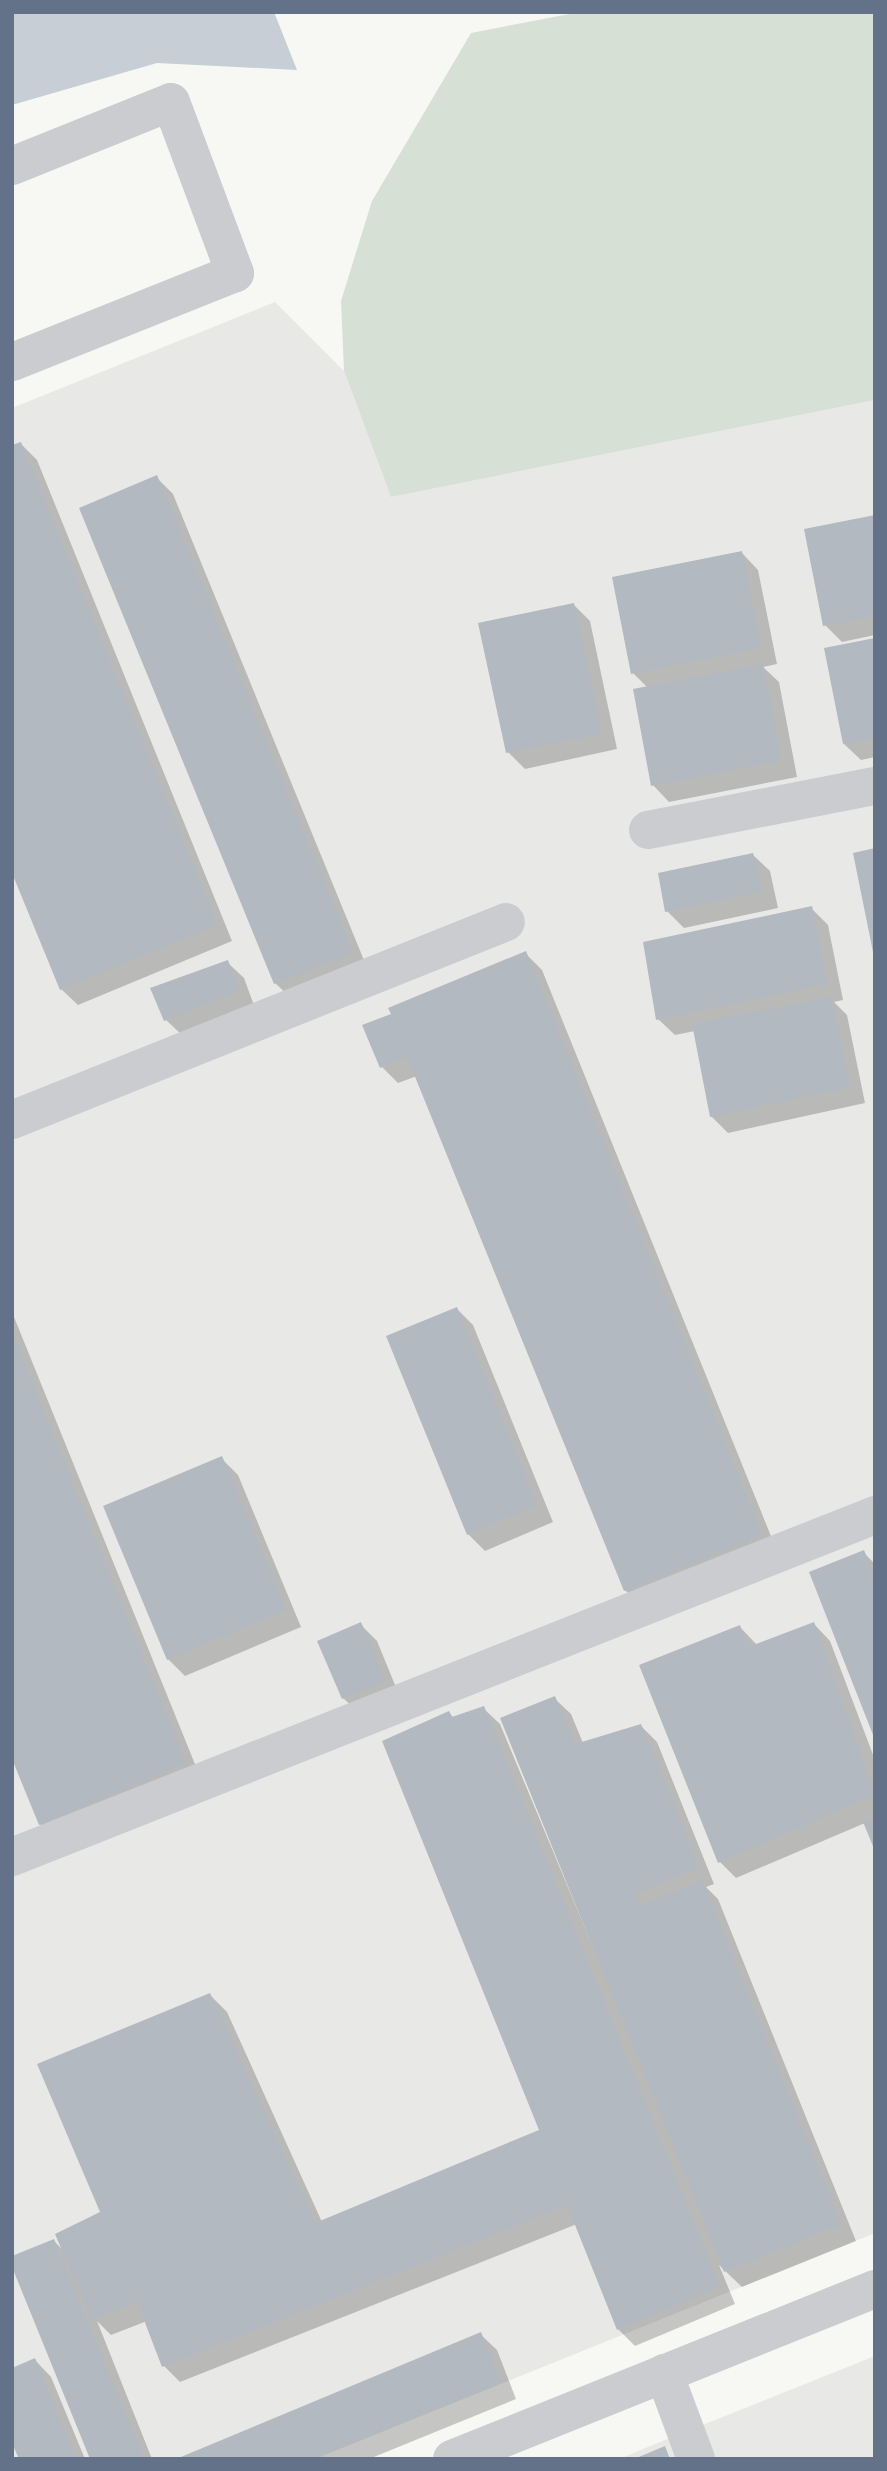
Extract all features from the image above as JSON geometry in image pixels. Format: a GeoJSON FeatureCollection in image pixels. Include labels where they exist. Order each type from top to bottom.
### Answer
{"type":"FeatureCollection","features":[{"type":"Feature","properties":{"kind":"street"},"geometry":{"type":"LineString","coordinates":[[12,166],[171,103],[235,273],[12,362]]}},
{"type":"Feature","properties":{"kind":"street"},"geometry":{"type":"LineString","coordinates":[[648,830],[875,786]]}},
{"type":"Feature","properties":{"kind":"street"},"geometry":{"type":"LineString","coordinates":[[12,1120],[506,922]]}},
{"type":"Feature","properties":{"kind":"street"},"geometry":{"type":"LineString","coordinates":[[12,1857],[875,1515]]}},
{"type":"Feature","properties":{"kind":"street"},"geometry":{"type":"LineString","coordinates":[[452,2459],[875,2289]]}},
{"type":"Feature","properties":{"kind":"street"},"geometry":{"type":"LineString","coordinates":[[664,2374],[696,2459]]}},
{"type":"Feature","properties":{"kind":"shaded area"},"geometry":{"type":"Polygon","coordinates":[[[12,12],[274,12],[297,70],[157,63],[12,105],[12,12]]]}},
{"type":"Feature","properties":{"kind":"shaded area"},"geometry":{"type":"Polygon","coordinates":[[[580,12],[875,12],[875,400],[391,497],[344,371],[341,301],[372,201],[471,33],[580,12]]]}},
{"type":"Feature","properties":{"kind":"shaded area"},"geometry":{"type":"Polygon","coordinates":[[[275,302],[344,371],[391,497],[875,400],[875,2233],[315,2459],[12,2459],[12,408],[275,302]]]}},
{"type":"Feature","properties":{"kind":"shaded area"},"geometry":{"type":"Polygon","coordinates":[[[875,2356],[875,2459],[619,2459],[660,2442],[875,2356]]]}},
{"type":"Feature","properties":{"kind":"building"},"geometry":{"type":"Polygon","coordinates":[[[21,442],[217,925],[60,990],[12,873],[12,445],[21,442]]]}},
{"type":"Feature","properties":{"kind":"building"},"geometry":{"type":"Polygon","coordinates":[[[157,475],[353,953],[274,984],[79,508],[157,475]]]}},
{"type":"Feature","properties":{"kind":"building"},"geometry":{"type":"Polygon","coordinates":[[[875,515],[875,616],[823,626],[804,529],[875,515]]]}},
{"type":"Feature","properties":{"kind":"building"},"geometry":{"type":"Polygon","coordinates":[[[742,551],[761,648],[631,674],[612,577],[742,551]]]}},
{"type":"Feature","properties":{"kind":"building"},"geometry":{"type":"Polygon","coordinates":[[[574,603],[602,733],[506,753],[478,623],[574,603]]]}},
{"type":"Feature","properties":{"kind":"building"},"geometry":{"type":"Polygon","coordinates":[[[875,638],[875,738],[843,744],[824,648],[875,638]]]}},
{"type":"Feature","properties":{"kind":"building"},"geometry":{"type":"Polygon","coordinates":[[[763,664],[781,760],[651,786],[633,689],[763,664]]]}},
{"type":"Feature","properties":{"kind":"building"},"geometry":{"type":"Polygon","coordinates":[[[875,848],[875,957],[874,957],[853,853],[875,848]]]}},
{"type":"Feature","properties":{"kind":"building"},"geometry":{"type":"Polygon","coordinates":[[[753,853],[763,891],[665,912],[658,873],[753,853]]]}},
{"type":"Feature","properties":{"kind":"building"},"geometry":{"type":"Polygon","coordinates":[[[812,906],[827,984],[656,1020],[643,942],[812,906]]]}},
{"type":"Feature","properties":{"kind":"building"},"geometry":{"type":"Polygon","coordinates":[[[526,951],[762,1535],[624,1591],[407,1057],[380,1068],[362,1025],[391,1014],[388,1008],[526,951]]]}},
{"type":"Feature","properties":{"kind":"building"},"geometry":{"type":"Polygon","coordinates":[[[228,960],[239,991],[164,1021],[150,988],[228,960]]]}},
{"type":"Feature","properties":{"kind":"building"},"geometry":{"type":"Polygon","coordinates":[[[831,997],[850,1087],[710,1117],[692,1024],[831,997]]]}},
{"type":"Feature","properties":{"kind":"building"},"geometry":{"type":"Polygon","coordinates":[[[457,1307],[537,1505],[467,1535],[386,1336],[457,1307]]]}},
{"type":"Feature","properties":{"kind":"building"},"geometry":{"type":"Polygon","coordinates":[[[12,1334],[186,1763],[39,1825],[12,1759],[12,1334]]]}},
{"type":"Feature","properties":{"kind":"building"},"geometry":{"type":"Polygon","coordinates":[[[222,1456],[286,1610],[167,1660],[103,1506],[222,1456]]]}},
{"type":"Feature","properties":{"kind":"building"},"geometry":{"type":"Polygon","coordinates":[[[864,1550],[875,1578],[875,1740],[809,1572],[864,1550]]]}},
{"type":"Feature","properties":{"kind":"building"},"geometry":{"type":"Polygon","coordinates":[[[361,1622],[385,1680],[342,1699],[317,1641],[361,1622]]]}},
{"type":"Feature","properties":{"kind":"building"},"geometry":{"type":"Polygon","coordinates":[[[814,1622],[875,1795],[718,1863],[639,1665],[740,1625],[748,1647],[814,1622]]]}},
{"type":"Feature","properties":{"kind":"building"},"geometry":{"type":"Polygon","coordinates":[[[555,1696],[575,1744],[641,1724],[699,1867],[635,1894],[640,1905],[702,1880],[841,2224],[724,2272],[500,1718],[555,1696]]]}},
{"type":"Feature","properties":{"kind":"building"},"geometry":{"type":"Polygon","coordinates":[[[484,1706],[720,2287],[617,2330],[567,2205],[162,2367],[137,2302],[92,2320],[55,2234],[100,2212],[37,2064],[210,1993],[315,2223],[539,2130],[382,1741],[449,1711],[452,1717],[484,1706]]]}},
{"type":"Feature","properties":{"kind":"building"},"geometry":{"type":"Polygon","coordinates":[[[875,1817],[875,1851],[863,1822],[875,1817]]]}},
{"type":"Feature","properties":{"kind":"building"},"geometry":{"type":"Polygon","coordinates":[[[54,2239],[144,2459],[90,2459],[12,2267],[12,2256],[54,2239]]]}},
{"type":"Feature","properties":{"kind":"building"},"geometry":{"type":"Polygon","coordinates":[[[481,2332],[501,2383],[312,2459],[176,2459],[481,2332]]]}},
{"type":"Feature","properties":{"kind":"building"},"geometry":{"type":"Polygon","coordinates":[[[35,2358],[76,2459],[19,2459],[12,2443],[12,2368],[35,2358]]]}},
{"type":"Feature","properties":{"kind":"building"},"geometry":{"type":"Polygon","coordinates":[[[665,2446],[670,2459],[634,2459],[665,2446]]]}}]}
